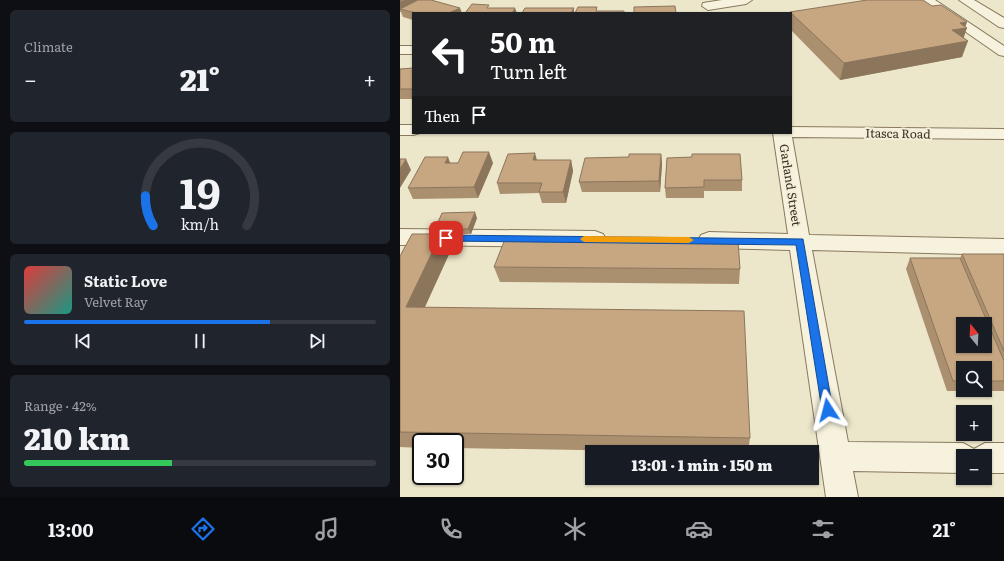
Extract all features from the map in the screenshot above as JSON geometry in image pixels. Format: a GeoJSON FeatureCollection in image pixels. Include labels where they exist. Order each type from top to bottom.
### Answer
{"type":"FeatureCollection","features":[{"type":"Feature","properties":{"kind":"street"},"geometry":{"type":"LineString","coordinates":[[709,6],[746,0]]}},
{"type":"Feature","properties":{"kind":"street"},"geometry":{"type":"LineString","coordinates":[[926,0],[1004,52]]}},
{"type":"Feature","properties":{"kind":"street"},"geometry":{"type":"LineString","coordinates":[[964,0],[1004,24]]}},
{"type":"Feature","properties":{"kind":"street"},"geometry":{"type":"LineString","coordinates":[[400,50],[412,50]]}},
{"type":"Feature","properties":{"kind":"street"},"geometry":{"type":"LineString","coordinates":[[400,130],[412,130]]}},
{"type":"Feature","properties":{"kind":"street","name":"Itasca Road"},"geometry":{"type":"LineString","coordinates":[[792,132],[1004,134]]}},
{"type":"Feature","properties":{"kind":"street","name":"Garland Street"},"geometry":{"type":"LineString","coordinates":[[782,134],[842,497]]}},
{"type":"Feature","properties":{"kind":"street"},"geometry":{"type":"LineString","coordinates":[[400,237],[617,240]]}},
{"type":"Feature","properties":{"kind":"street"},"geometry":{"type":"LineString","coordinates":[[689,240],[1004,246]]}},
{"type":"Feature","properties":{"kind":"street"},"geometry":{"type":"LineString","coordinates":[[835,456],[956,458]]}},
{"type":"Feature","properties":{"kind":"street"},"geometry":{"type":"LineString","coordinates":[[992,458],[1004,458]]}},
{"type":"Feature","properties":{"kind":"building"},"geometry":{"type":"Polygon","coordinates":[[[418,0],[431,0],[460,8],[451,12],[412,12],[400,9],[418,0]]]}},
{"type":"Feature","properties":{"kind":"building"},"geometry":{"type":"Polygon","coordinates":[[[867,0],[923,0],[932,6],[941,5],[967,22],[960,23],[967,28],[952,30],[968,41],[844,63],[792,14],[792,12],[790,12],[867,0]]]}},
{"type":"Feature","properties":{"kind":"building"},"geometry":{"type":"Polygon","coordinates":[[[472,4],[489,5],[487,8],[515,8],[513,12],[466,12],[472,4]]]}},
{"type":"Feature","properties":{"kind":"building"},"geometry":{"type":"Polygon","coordinates":[[[675,6],[676,12],[634,12],[634,7],[675,6]]]}},
{"type":"Feature","properties":{"kind":"building"},"geometry":{"type":"Polygon","coordinates":[[[578,7],[597,7],[596,11],[624,11],[624,12],[576,12],[578,7]]]}},
{"type":"Feature","properties":{"kind":"building"},"geometry":{"type":"Polygon","coordinates":[[[525,8],[574,8],[572,12],[523,12],[525,8]]]}},
{"type":"Feature","properties":{"kind":"building"},"geometry":{"type":"Polygon","coordinates":[[[412,68],[412,89],[400,89],[400,69],[412,68]]]}},
{"type":"Feature","properties":{"kind":"building"},"geometry":{"type":"Polygon","coordinates":[[[463,152],[489,152],[474,187],[408,188],[425,157],[448,157],[445,163],[458,163],[463,152]]]}},
{"type":"Feature","properties":{"kind":"building"},"geometry":{"type":"Polygon","coordinates":[[[535,153],[533,160],[571,160],[563,192],[539,192],[542,183],[497,183],[508,154],[535,153]]]}},
{"type":"Feature","properties":{"kind":"building"},"geometry":{"type":"Polygon","coordinates":[[[629,154],[661,154],[659,181],[579,182],[585,158],[629,157],[629,154]]]}},
{"type":"Feature","properties":{"kind":"building"},"geometry":{"type":"Polygon","coordinates":[[[692,154],[740,154],[742,180],[704,180],[704,187],[665,188],[667,158],[692,157],[692,154]]]}},
{"type":"Feature","properties":{"kind":"building"},"geometry":{"type":"Polygon","coordinates":[[[400,159],[406,159],[400,169],[400,159]]]}},
{"type":"Feature","properties":{"kind":"building"},"geometry":{"type":"Polygon","coordinates":[[[475,212],[468,229],[435,229],[442,213],[475,212]]]}},
{"type":"Feature","properties":{"kind":"building"},"geometry":{"type":"Polygon","coordinates":[[[412,234],[441,234],[406,307],[744,311],[750,438],[400,432],[400,256],[412,234]]]}},
{"type":"Feature","properties":{"kind":"building"},"geometry":{"type":"Polygon","coordinates":[[[505,239],[738,240],[740,269],[494,267],[505,239]]]}},
{"type":"Feature","properties":{"kind":"building"},"geometry":{"type":"Polygon","coordinates":[[[962,254],[1004,254],[1004,351],[992,323],[992,317],[989,317],[962,254]]]}},
{"type":"Feature","properties":{"kind":"building"},"geometry":{"type":"Polygon","coordinates":[[[910,258],[960,258],[985,317],[956,317],[956,353],[992,353],[992,333],[1004,361],[1004,381],[992,381],[992,361],[956,361],[956,381],[953,381],[910,258]]]}},
{"type":"Feature","properties":{"kind":"slow traffic"},"geometry":{"type":"LineString","coordinates":[[584,239],[689,240]]}},
{"type":"Feature","properties":{"kind":"route"},"geometry":{"type":"LineString","coordinates":[[446,238],[800,241],[828,410]]}}]}
